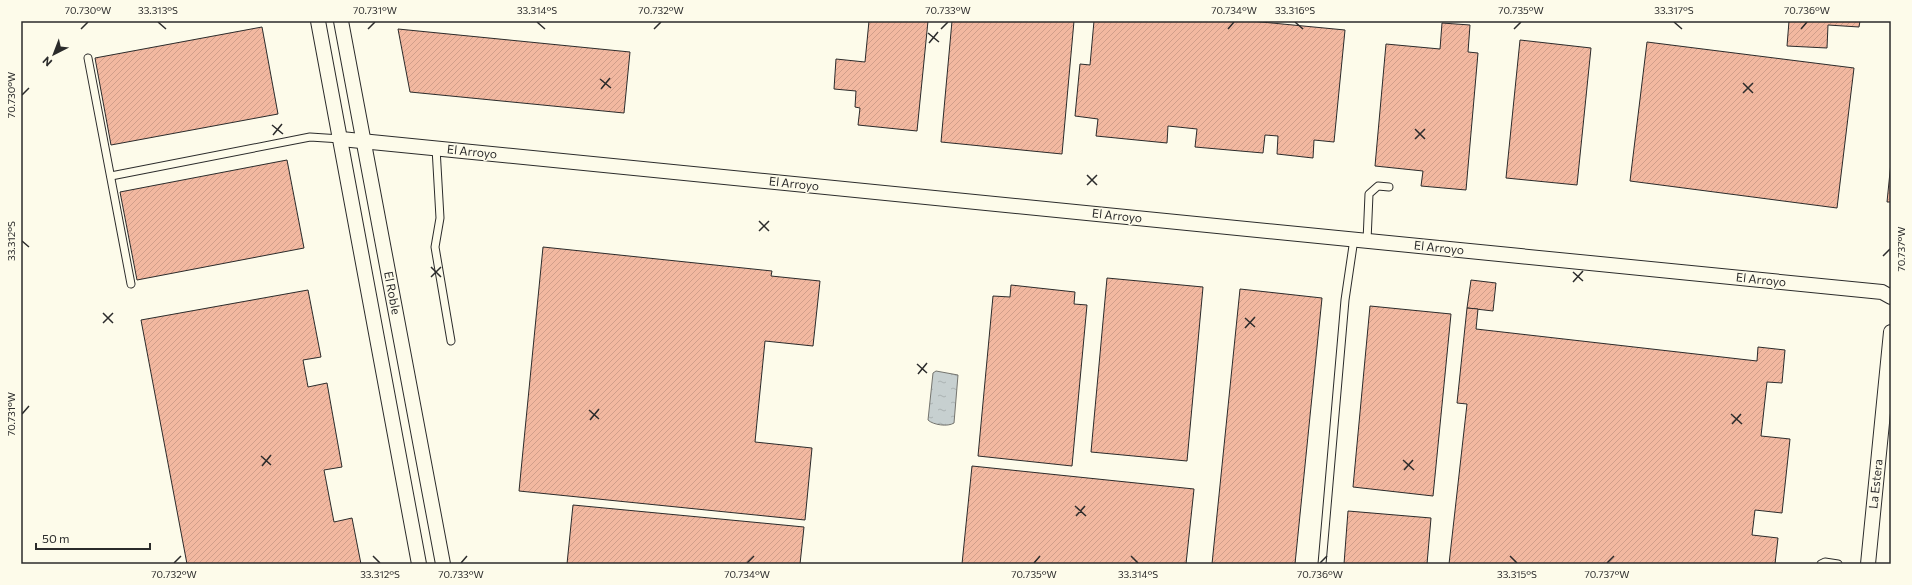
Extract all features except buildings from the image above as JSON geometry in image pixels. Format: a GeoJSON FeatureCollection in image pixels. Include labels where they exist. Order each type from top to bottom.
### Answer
{"type":"FeatureCollection","features":[{"type":"Feature","properties":{"kind":"street","name":"El Roble"},"geometry":{"type":"LineString","coordinates":[[318,21],[419,564]]}},
{"type":"Feature","properties":{"kind":"street","name":"El Roble"},"geometry":{"type":"LineString","coordinates":[[341,21],[443,564]]}},
{"type":"Feature","properties":{"kind":"street","name":"El Arroyo"},"geometry":{"type":"LineString","coordinates":[[341,139],[1882,292],[1891,296]]}},
{"type":"Feature","properties":{"kind":"street","name":"La Estera"},"geometry":{"type":"LineString","coordinates":[[1868,564],[1888,412],[1891,332]]}},
{"type":"Feature","properties":{"kind":"lane"},"geometry":{"type":"LineString","coordinates":[[88,58],[131,284]]}},
{"type":"Feature","properties":{"kind":"lane"},"geometry":{"type":"LineString","coordinates":[[111,176],[310,137],[341,139]]}},
{"type":"Feature","properties":{"kind":"lane"},"geometry":{"type":"LineString","coordinates":[[436,148],[440,218],[434,247],[451,341]]}},
{"type":"Feature","properties":{"kind":"lane"},"geometry":{"type":"LineString","coordinates":[[1322,564],[1345,300],[1360,240],[1369,194],[1378,186],[1389,187]]}},
{"type":"Feature","properties":{"kind":"lane"},"geometry":{"type":"LineString","coordinates":[[1821,564],[1825,562],[1838,564]]}},
{"type":"Feature","properties":{"kind":"water"},"geometry":{"type":"Polygon","coordinates":[[[936,371],[958,375],[954,423],[951,424],[937,424],[928,420],[933,373],[936,371]]]}}]}
